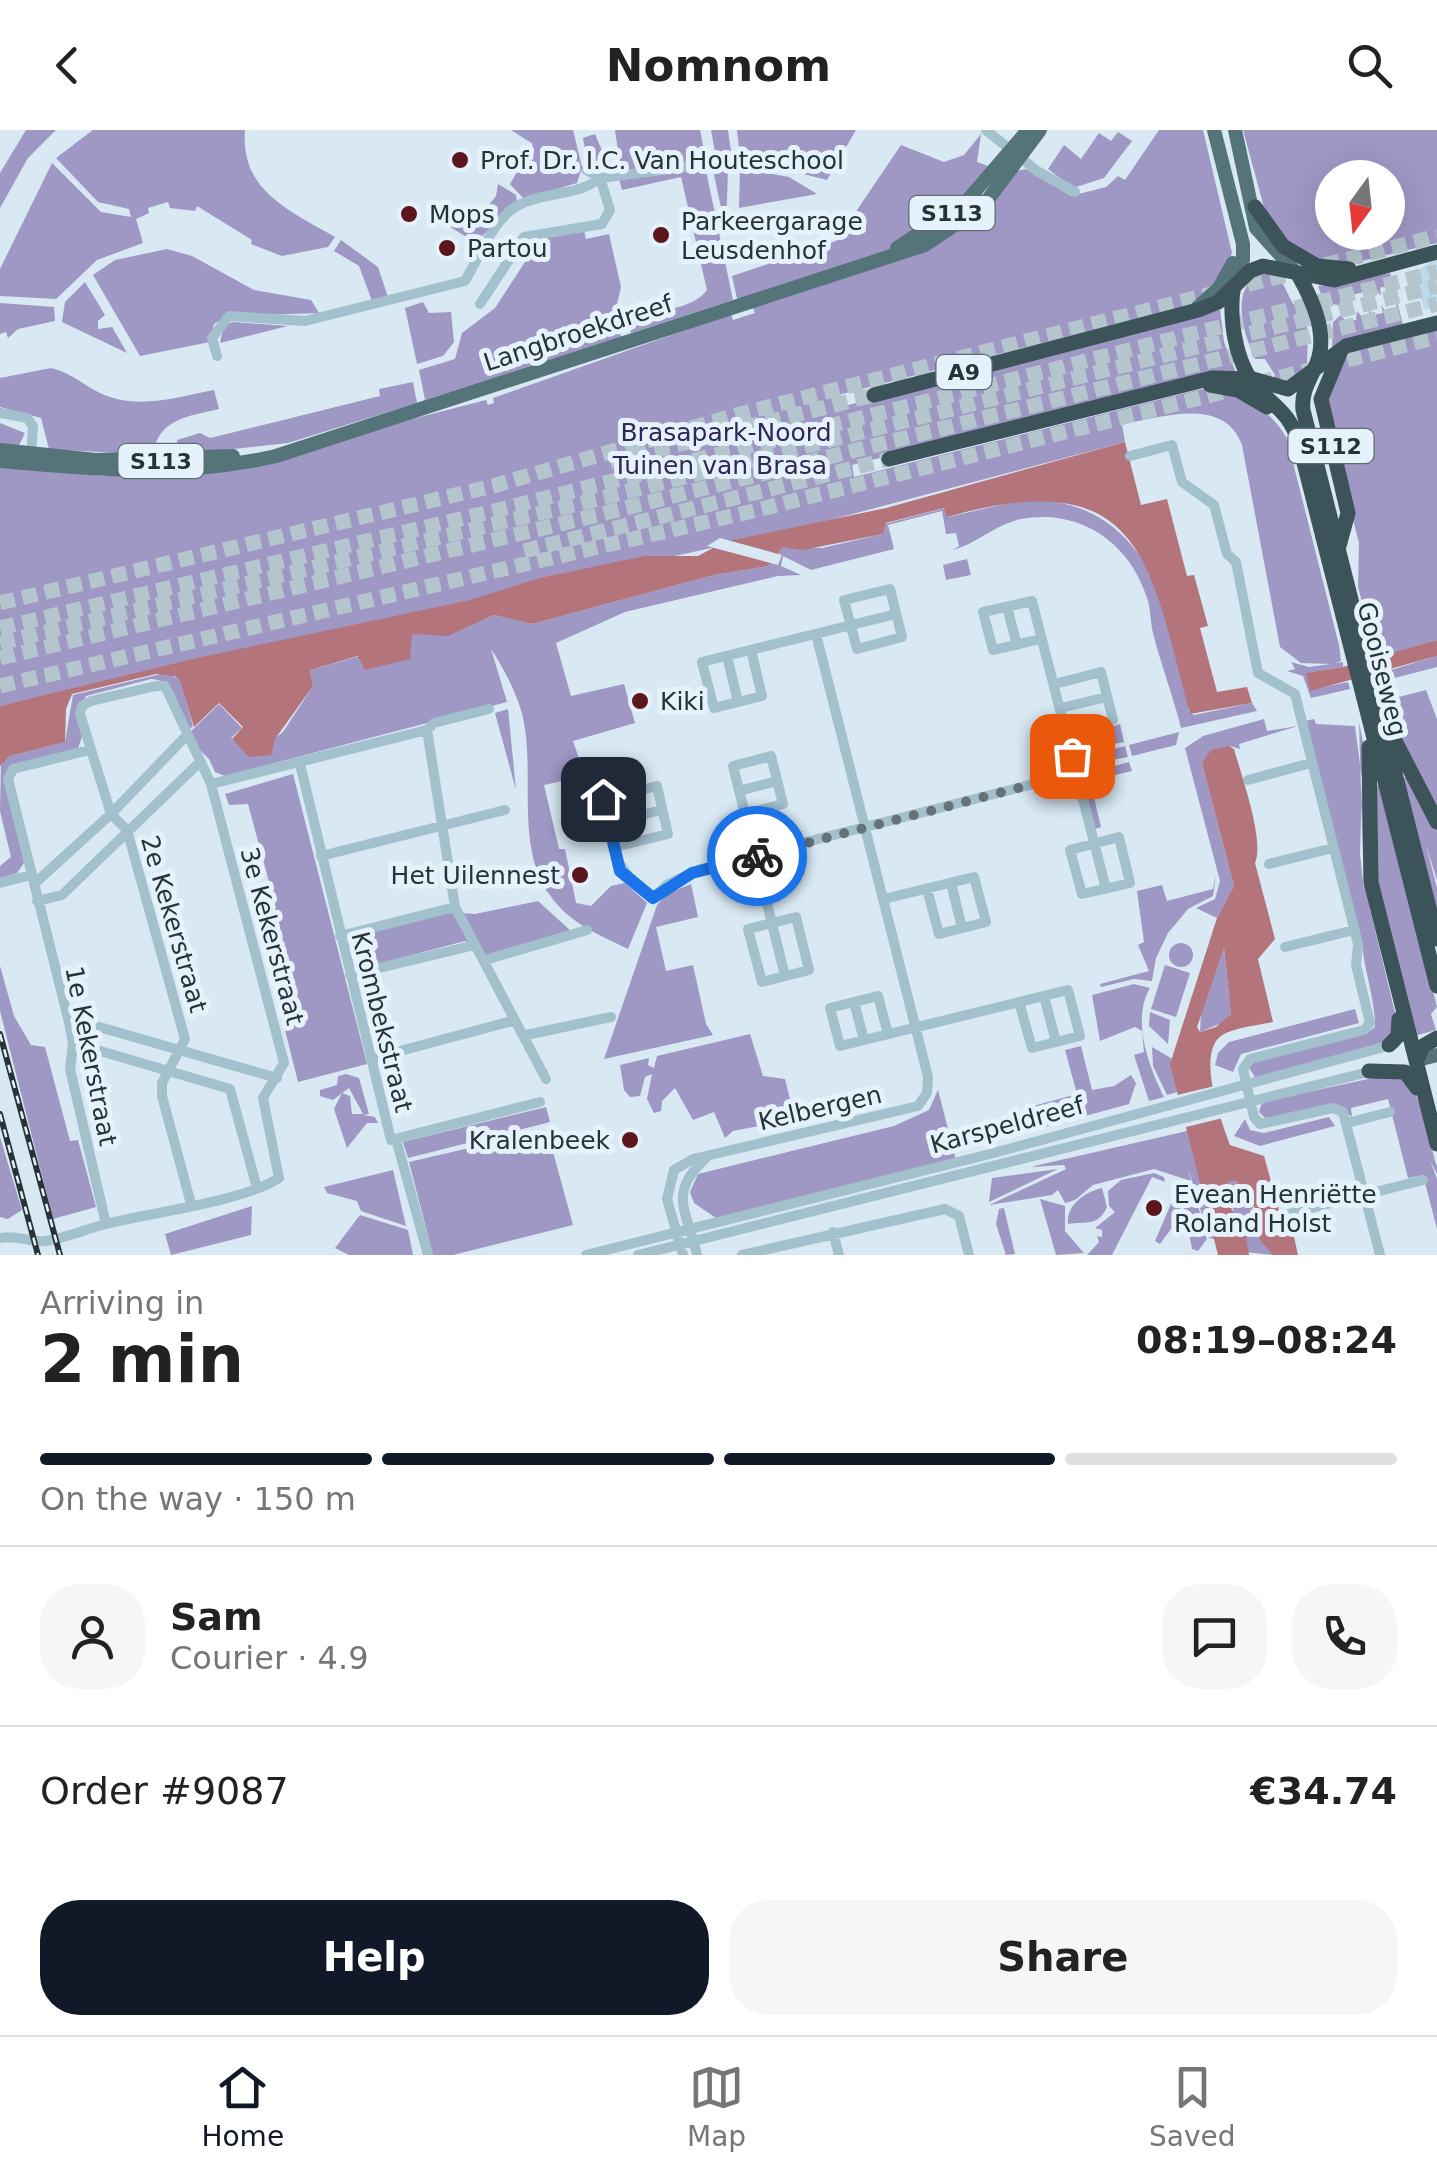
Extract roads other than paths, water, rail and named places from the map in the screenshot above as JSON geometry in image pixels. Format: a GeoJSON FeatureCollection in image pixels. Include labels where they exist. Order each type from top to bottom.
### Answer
{"type":"FeatureCollection","features":[{"type":"Feature","properties":{"kind":"highway"},"geometry":{"type":"LineString","coordinates":[[1255,207],[1280,243],[1314,265],[1341,270],[1383,260],[1392,264]]}},
{"type":"Feature","properties":{"kind":"highway"},"geometry":{"type":"LineString","coordinates":[[1233,289],[1250,271],[1263,266],[1298,276],[1334,280],[1437,252]]}},
{"type":"Feature","properties":{"kind":"highway","name":"S112"},"geometry":{"type":"LineString","coordinates":[[1298,276],[1319,328],[1315,368]]}},
{"type":"Feature","properties":{"kind":"highway","name":"S112"},"geometry":{"type":"LineString","coordinates":[[1233,289],[1234,338],[1253,379]]}},
{"type":"Feature","properties":{"kind":"highway","name":"A9"},"geometry":{"type":"LineString","coordinates":[[874,395],[1190,312],[1214,304],[1233,289]]}},
{"type":"Feature","properties":{"kind":"highway"},"geometry":{"type":"LineString","coordinates":[[889,459],[1212,378],[1253,379],[1288,389],[1346,346],[1437,323]]}},
{"type":"Feature","properties":{"kind":"highway","name":"S112"},"geometry":{"type":"LineString","coordinates":[[1338,549],[1348,513],[1321,400],[1334,360],[1346,346]]}},
{"type":"Feature","properties":{"kind":"highway","name":"Gooiseweg"},"geometry":{"type":"LineString","coordinates":[[1315,368],[1304,389],[1303,410],[1338,549],[1371,716],[1437,986]]}},
{"type":"Feature","properties":{"kind":"highway","name":"Gooiseweg"},"geometry":{"type":"LineString","coordinates":[[1253,379],[1289,418],[1299,442],[1356,642]]}},
{"type":"Feature","properties":{"kind":"highway"},"geometry":{"type":"LineString","coordinates":[[1167,391],[1209,385],[1238,390],[1274,412],[1290,437],[1299,442]]}},
{"type":"Feature","properties":{"kind":"highway"},"geometry":{"type":"LineString","coordinates":[[1371,716],[1391,728],[1411,778],[1437,822]]}},
{"type":"Feature","properties":{"kind":"highway"},"geometry":{"type":"LineString","coordinates":[[1371,716],[1371,882],[1437,1144]]}},
{"type":"Feature","properties":{"kind":"highway","name":"Gooiseweg"},"geometry":{"type":"LineString","coordinates":[[1371,716],[1437,939]]}},
{"type":"Feature","properties":{"kind":"highway"},"geometry":{"type":"LineString","coordinates":[[1389,1045],[1401,1028],[1396,1006],[1399,993]]}},
{"type":"Feature","properties":{"kind":"highway"},"geometry":{"type":"LineString","coordinates":[[1417,1060],[1422,1046],[1437,1036]]}},
{"type":"Feature","properties":{"kind":"highway"},"geometry":{"type":"LineString","coordinates":[[1370,1072],[1409,1074],[1428,1109]]}},
{"type":"Feature","properties":{"kind":"main road","name":"Langbroekdreef"},"geometry":{"type":"LineString","coordinates":[[1016,156],[1028,130]]}},
{"type":"Feature","properties":{"kind":"main road","name":"Langbroekdreef"},"geometry":{"type":"LineString","coordinates":[[0,461],[31,458],[166,462],[290,449],[397,416],[925,245],[968,220],[1040,130]]}},
{"type":"Feature","properties":{"kind":"main road","name":"S112"},"geometry":{"type":"LineString","coordinates":[[1214,130],[1243,260],[1233,289]]}},
{"type":"Feature","properties":{"kind":"main road","name":"S112"},"geometry":{"type":"LineString","coordinates":[[1235,130],[1259,236],[1292,264],[1298,276]]}},
{"type":"Feature","properties":{"kind":"main road","name":"S112"},"geometry":{"type":"LineString","coordinates":[[1190,312],[1209,300],[1226,278],[1235,255],[1232,232],[1238,224]]}},
{"type":"Feature","properties":{"kind":"main road","name":"Langbroekdreef"},"geometry":{"type":"LineString","coordinates":[[0,450],[31,458]]}},
{"type":"Feature","properties":{"kind":"main road","name":"Karspeldreef"},"geometry":{"type":"LineString","coordinates":[[1411,1040],[1437,1036]]}},
{"type":"Feature","properties":{"kind":"main road","name":"Karspeldreef"},"geometry":{"type":"LineString","coordinates":[[1417,1060],[1437,1055]]}},
{"type":"Feature","properties":{"kind":"street"},"geometry":{"type":"LineString","coordinates":[[986,130],[1063,189],[1075,192]]}},
{"type":"Feature","properties":{"kind":"street"},"geometry":{"type":"LineString","coordinates":[[217,356],[212,338],[228,316],[305,321],[465,281],[504,217],[519,204],[590,186],[600,178],[709,164]]}},
{"type":"Feature","properties":{"kind":"street"},"geometry":{"type":"LineString","coordinates":[[480,304],[524,236],[602,224],[610,210],[600,178],[586,170]]}},
{"type":"Feature","properties":{"kind":"street"},"geometry":{"type":"LineString","coordinates":[[0,413],[28,418],[33,426],[31,458]]}},
{"type":"Feature","properties":{"kind":"street"},"geometry":{"type":"LineString","coordinates":[[1130,456],[1172,445],[1182,482],[1214,505],[1227,554],[1236,562],[1258,673],[1294,694],[1354,930],[1368,1026],[1246,1060],[1242,1068],[1255,1120],[1263,1124],[1332,1108],[1343,1112],[1380,1255]]}},
{"type":"Feature","properties":{"kind":"street"},"geometry":{"type":"LineString","coordinates":[[890,589],[902,638],[857,648],[850,625],[844,600],[890,589]]}},
{"type":"Feature","properties":{"kind":"street"},"geometry":{"type":"LineString","coordinates":[[1041,639],[993,650],[984,612],[1032,601],[1106,889]]}},
{"type":"Feature","properties":{"kind":"street"},"geometry":{"type":"LineString","coordinates":[[1007,606],[1017,645]]}},
{"type":"Feature","properties":{"kind":"street"},"geometry":{"type":"LineString","coordinates":[[750,650],[762,696],[714,708],[702,662],[750,650],[816,634],[850,625],[896,614]]}},
{"type":"Feature","properties":{"kind":"street","name":"Kelbergen"},"geometry":{"type":"LineString","coordinates":[[679,1244],[667,1200],[669,1178],[690,1160],[918,1106],[926,1094],[928,1077],[816,634]]}},
{"type":"Feature","properties":{"kind":"street"},"geometry":{"type":"LineString","coordinates":[[727,656],[738,702]]}},
{"type":"Feature","properties":{"kind":"street"},"geometry":{"type":"LineString","coordinates":[[1055,684],[1101,672],[1113,720],[1067,732]]}},
{"type":"Feature","properties":{"kind":"street","name":"2e Kekerstraat"},"geometry":{"type":"LineString","coordinates":[[168,1072],[185,1039],[127,830],[111,814],[88,750],[80,714],[90,701],[156,686],[165,686],[170,694]]}},
{"type":"Feature","properties":{"kind":"street","name":"3e Kekerstraat"},"geometry":{"type":"LineString","coordinates":[[170,694],[186,736],[212,784],[284,1063],[264,1098],[280,1178],[262,1186]]}},
{"type":"Feature","properties":{"kind":"street"},"geometry":{"type":"LineString","coordinates":[[1061,708],[1107,697]]}},
{"type":"Feature","properties":{"kind":"street"},"geometry":{"type":"LineString","coordinates":[[212,784],[427,730],[434,723],[489,709]]}},
{"type":"Feature","properties":{"kind":"street"},"geometry":{"type":"LineString","coordinates":[[427,730],[439,826],[455,907],[512,1021],[526,1035],[546,1078]]}},
{"type":"Feature","properties":{"kind":"street"},"geometry":{"type":"LineString","coordinates":[[0,883],[32,880],[111,814],[186,736]]}},
{"type":"Feature","properties":{"kind":"street","name":"1e Kekerstraat"},"geometry":{"type":"LineString","coordinates":[[88,750],[13,769],[8,779],[68,1018],[73,1044],[70,1069],[106,1224]]}},
{"type":"Feature","properties":{"kind":"street"},"geometry":{"type":"LineString","coordinates":[[745,814],[782,804],[771,756],[733,766],[785,976]]}},
{"type":"Feature","properties":{"kind":"street"},"geometry":{"type":"LineString","coordinates":[[37,900],[62,895],[200,762]]}},
{"type":"Feature","properties":{"kind":"street"},"geometry":{"type":"LineString","coordinates":[[1248,780],[1311,763]]}},
{"type":"Feature","properties":{"kind":"street","name":"Krombekstraat"},"geometry":{"type":"LineString","coordinates":[[300,764],[391,1140],[540,1102]]}},
{"type":"Feature","properties":{"kind":"street"},"geometry":{"type":"LineString","coordinates":[[615,847],[668,834],[656,786],[603,799],[615,847],[624,876],[653,898],[692,873],[1076,773]]}},
{"type":"Feature","properties":{"kind":"street"},"geometry":{"type":"LineString","coordinates":[[739,790],[777,781]]}},
{"type":"Feature","properties":{"kind":"street"},"geometry":{"type":"LineString","coordinates":[[320,856],[505,810]]}},
{"type":"Feature","properties":{"kind":"street"},"geometry":{"type":"LineString","coordinates":[[609,824],[662,810]]}},
{"type":"Feature","properties":{"kind":"street"},"geometry":{"type":"LineString","coordinates":[[1119,837],[1130,882],[1106,889],[1082,894],[1070,850],[1119,837]]}},
{"type":"Feature","properties":{"kind":"street"},"geometry":{"type":"LineString","coordinates":[[1269,864],[1333,848]]}},
{"type":"Feature","properties":{"kind":"street"},"geometry":{"type":"LineString","coordinates":[[884,899],[974,877],[986,922],[938,934],[927,889]]}},
{"type":"Feature","properties":{"kind":"street"},"geometry":{"type":"LineString","coordinates":[[951,883],[962,928]]}},
{"type":"Feature","properties":{"kind":"street"},"geometry":{"type":"LineString","coordinates":[[340,936],[455,907]]}},
{"type":"Feature","properties":{"kind":"street"},"geometry":{"type":"LineString","coordinates":[[796,918],[809,970],[762,982],[748,930],[772,924],[796,918]]}},
{"type":"Feature","properties":{"kind":"street"},"geometry":{"type":"LineString","coordinates":[[484,960],[587,930]]}},
{"type":"Feature","properties":{"kind":"street"},"geometry":{"type":"LineString","coordinates":[[1285,947],[1354,930]]}},
{"type":"Feature","properties":{"kind":"street"},"geometry":{"type":"LineString","coordinates":[[350,975],[475,945]]}},
{"type":"Feature","properties":{"kind":"street"},"geometry":{"type":"LineString","coordinates":[[888,1034],[878,996],[830,1008],[840,1046],[1068,990],[1080,1036],[1032,1048],[1020,1002]]}},
{"type":"Feature","properties":{"kind":"street"},"geometry":{"type":"LineString","coordinates":[[1044,996],[1056,1042]]}},
{"type":"Feature","properties":{"kind":"street"},"geometry":{"type":"LineString","coordinates":[[854,1002],[864,1040]]}},
{"type":"Feature","properties":{"kind":"street"},"geometry":{"type":"LineString","coordinates":[[526,1035],[611,1017]]}},
{"type":"Feature","properties":{"kind":"street"},"geometry":{"type":"LineString","coordinates":[[68,1018],[277,1078]]}},
{"type":"Feature","properties":{"kind":"street"},"geometry":{"type":"LineString","coordinates":[[374,1058],[512,1021]]}},
{"type":"Feature","properties":{"kind":"street","name":"Karspeldreef"},"geometry":{"type":"LineString","coordinates":[[638,1255],[679,1244],[692,1235],[1411,1040]]}},
{"type":"Feature","properties":{"kind":"street"},"geometry":{"type":"LineString","coordinates":[[0,1238],[14,1235],[42,1242],[262,1186],[230,1089],[73,1044]]}},
{"type":"Feature","properties":{"kind":"street","name":"Karspeldreef"},"geometry":{"type":"LineString","coordinates":[[692,1235],[1151,1128],[1417,1060]]}},
{"type":"Feature","properties":{"kind":"street"},"geometry":{"type":"LineString","coordinates":[[168,1072],[162,1096],[192,1204]]}},
{"type":"Feature","properties":{"kind":"street"},"geometry":{"type":"LineString","coordinates":[[1347,1123],[1390,1112]]}},
{"type":"Feature","properties":{"kind":"street"},"geometry":{"type":"LineString","coordinates":[[396,1139],[428,1255]]}},
{"type":"Feature","properties":{"kind":"street"},"geometry":{"type":"LineString","coordinates":[[697,1255],[683,1200],[684,1182],[709,1155]]}},
{"type":"Feature","properties":{"kind":"street"},"geometry":{"type":"LineString","coordinates":[[1288,1214],[1424,1180]]}},
{"type":"Feature","properties":{"kind":"street"},"geometry":{"type":"LineString","coordinates":[[742,1255],[888,1218],[953,1210],[959,1216],[969,1255]]}},
{"type":"Feature","properties":{"kind":"street"},"geometry":{"type":"LineString","coordinates":[[833,1232],[838,1255]]}},
{"type":"Feature","properties":{"kind":"street","name":"Karspeldreef"},"geometry":{"type":"LineString","coordinates":[[586,1255],[679,1244]]}},
{"type":"Feature","properties":{"kind":"tunnel"},"geometry":{"type":"LineString","coordinates":[[1325,265],[1437,236]]}},
{"type":"Feature","properties":{"kind":"tunnel"},"geometry":{"type":"LineString","coordinates":[[0,603],[493,486],[736,415],[1297,272]]}},
{"type":"Feature","properties":{"kind":"tunnel"},"geometry":{"type":"LineString","coordinates":[[0,628],[498,510],[1437,272]]}},
{"type":"Feature","properties":{"kind":"tunnel"},"geometry":{"type":"LineString","coordinates":[[0,643],[598,499],[1437,286]]}},
{"type":"Feature","properties":{"kind":"tunnel"},"geometry":{"type":"LineString","coordinates":[[0,658],[602,514],[1437,304]]}},
{"type":"Feature","properties":{"kind":"tunnel"},"geometry":{"type":"LineString","coordinates":[[1258,383],[1437,337]]}},
{"type":"Feature","properties":{"kind":"tunnel"},"geometry":{"type":"LineString","coordinates":[[0,686],[749,512],[1231,390]]}},
{"type":"Feature","properties":{"kind":"tunnel"},"geometry":{"type":"LineString","coordinates":[[610,462],[874,395]]}},
{"type":"Feature","properties":{"kind":"tunnel"},"geometry":{"type":"LineString","coordinates":[[524,551],[889,459]]}},
{"type":"Feature","properties":{"kind":"railway"},"geometry":{"type":"LineString","coordinates":[[0,1034],[60,1255]]}},
{"type":"Feature","properties":{"kind":"railway"},"geometry":{"type":"LineString","coordinates":[[0,1114],[38,1255]]}},
{"type":"Feature","properties":{"kind":"place","name":"Prof. Dr. I.C. Van Houteschool"},"geometry":{"type":"Point","coordinates":[460,160]}},
{"type":"Feature","properties":{"kind":"place","name":"Mops"},"geometry":{"type":"Point","coordinates":[409,214]}},
{"type":"Feature","properties":{"kind":"place","name":"Parkeergarage Leusdenhof"},"geometry":{"type":"Point","coordinates":[661,235]}},
{"type":"Feature","properties":{"kind":"place","name":"Partou"},"geometry":{"type":"Point","coordinates":[447,248]}},
{"type":"Feature","properties":{"kind":"place","name":"Kiki"},"geometry":{"type":"Point","coordinates":[640,701]}},
{"type":"Feature","properties":{"kind":"place","name":"Het Uilennest"},"geometry":{"type":"Point","coordinates":[580,875]}},
{"type":"Feature","properties":{"kind":"place","name":"Kralenbeek"},"geometry":{"type":"Point","coordinates":[630,1140]}},
{"type":"Feature","properties":{"kind":"place","name":"Evean Henriëtte Roland Holst"},"geometry":{"type":"Point","coordinates":[1154,1208]}},
{"type":"Feature","properties":{"kind":"park label","name":"Brasapark-Noord"},"geometry":{"type":"Point","coordinates":[726,432]}},
{"type":"Feature","properties":{"kind":"park label","name":"Tuinen van Brasa"},"geometry":{"type":"Point","coordinates":[720,465]}}]}
